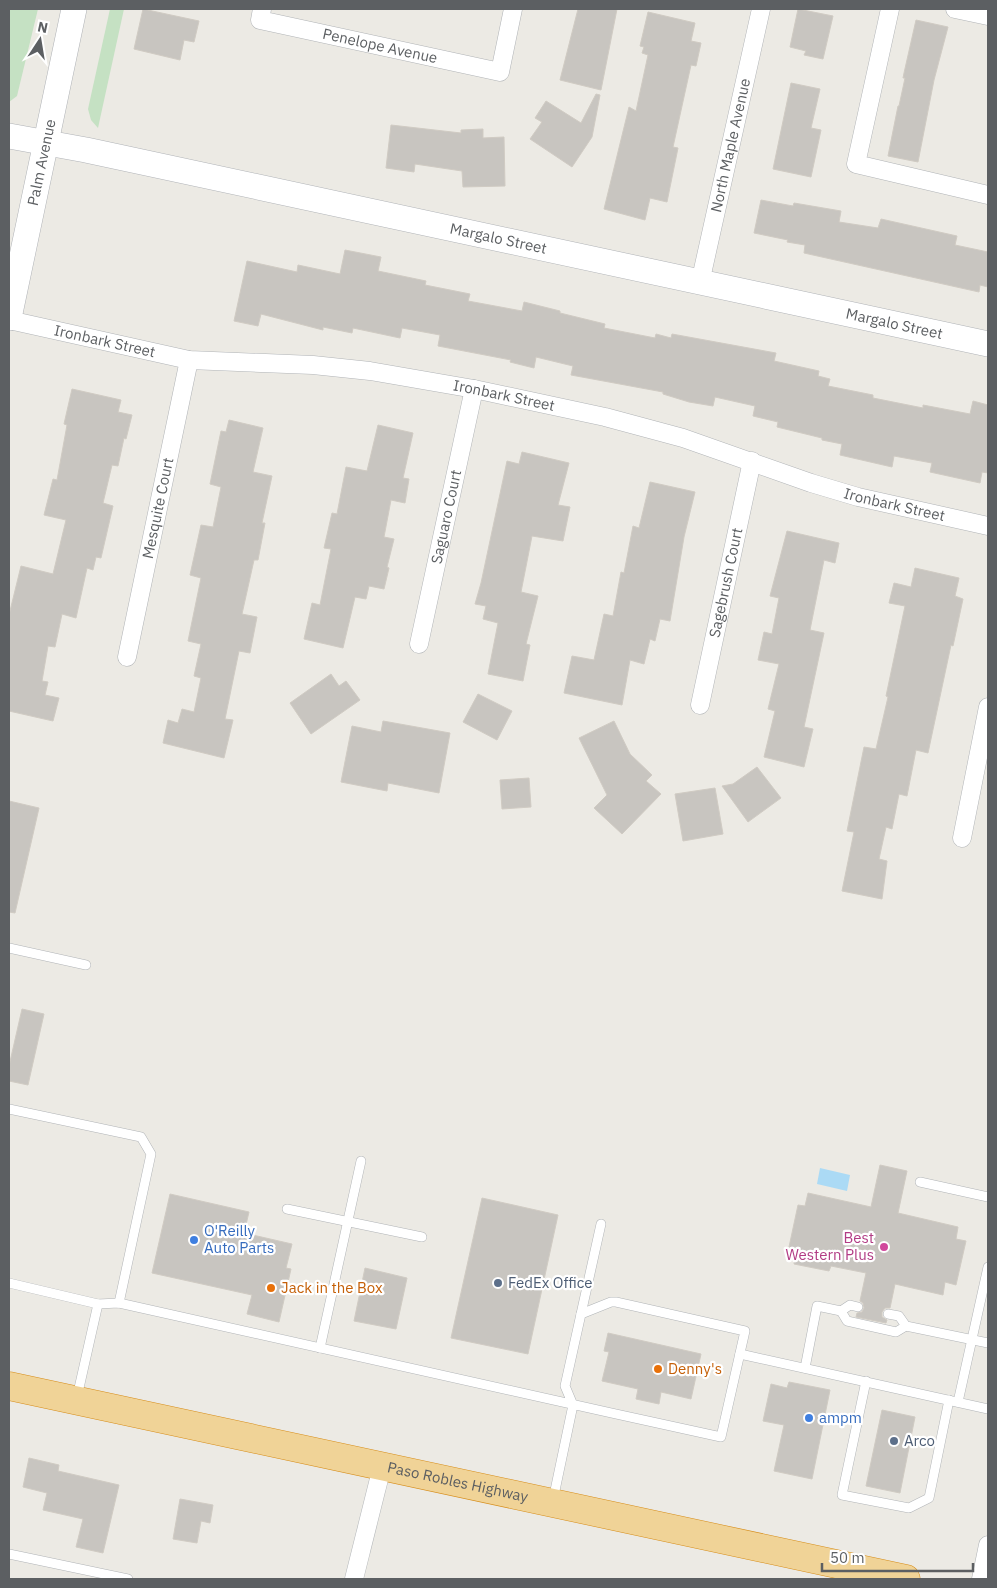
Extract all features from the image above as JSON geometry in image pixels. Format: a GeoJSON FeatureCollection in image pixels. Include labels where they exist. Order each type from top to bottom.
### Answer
{"type":"FeatureCollection","features":[{"type":"Feature","properties":{"kind":"highway","name":"Paso Robles Highway"},"geometry":{"type":"LineString","coordinates":[[9,1386],[906,1579]]}},
{"type":"Feature","properties":{"kind":"street","name":"Palm Avenue"},"geometry":{"type":"LineString","coordinates":[[9,319],[74,9]]}},
{"type":"Feature","properties":{"kind":"street","name":"Penelope Avenue"},"geometry":{"type":"LineString","coordinates":[[261,14],[500,72],[513,9]]}},
{"type":"Feature","properties":{"kind":"street","name":"North Maple Avenue"},"geometry":{"type":"LineString","coordinates":[[700,282],[761,9]]}},
{"type":"Feature","properties":{"kind":"street"},"geometry":{"type":"LineString","coordinates":[[890,9],[856,164],[988,195]]}},
{"type":"Feature","properties":{"kind":"street"},"geometry":{"type":"LineString","coordinates":[[955,9],[988,16]]}},
{"type":"Feature","properties":{"kind":"street","name":"Margalo Street"},"geometry":{"type":"LineString","coordinates":[[9,136],[106,154],[988,344]]}},
{"type":"Feature","properties":{"kind":"street","name":"Ironbark Street"},"geometry":{"type":"LineString","coordinates":[[9,319],[189,360],[312,365],[370,371],[605,417],[682,438],[811,483],[858,497],[988,526]]}},
{"type":"Feature","properties":{"kind":"street","name":"Mesquite Court"},"geometry":{"type":"LineString","coordinates":[[127,657],[189,360]]}},
{"type":"Feature","properties":{"kind":"street","name":"Saguaro Court"},"geometry":{"type":"LineString","coordinates":[[420,644],[474,390]]}},
{"type":"Feature","properties":{"kind":"street","name":"Sagebrush Court"},"geometry":{"type":"LineString","coordinates":[[700,705],[752,461]]}},
{"type":"Feature","properties":{"kind":"street"},"geometry":{"type":"LineString","coordinates":[[962,838],[988,707]]}},
{"type":"Feature","properties":{"kind":"street"},"geometry":{"type":"LineString","coordinates":[[354,1579],[382,1467]]}},
{"type":"Feature","properties":{"kind":"street"},"geometry":{"type":"LineString","coordinates":[[981,1579],[988,1545]]}},
{"type":"Feature","properties":{"kind":"lane"},"geometry":{"type":"LineString","coordinates":[[9,948],[86,964]]}},
{"type":"Feature","properties":{"kind":"lane"},"geometry":{"type":"LineString","coordinates":[[9,1109],[141,1137],[151,1154],[119,1303]]}},
{"type":"Feature","properties":{"kind":"lane"},"geometry":{"type":"LineString","coordinates":[[320,1348],[361,1161]]}},
{"type":"Feature","properties":{"kind":"lane"},"geometry":{"type":"LineString","coordinates":[[920,1182],[988,1197]]}},
{"type":"Feature","properties":{"kind":"lane"},"geometry":{"type":"LineString","coordinates":[[287,1209],[422,1237]]}},
{"type":"Feature","properties":{"kind":"lane"},"geometry":{"type":"LineString","coordinates":[[552,1502],[573,1405],[565,1386],[601,1224]]}},
{"type":"Feature","properties":{"kind":"lane"},"geometry":{"type":"LineString","coordinates":[[866,1381],[842,1494],[909,1508],[929,1498],[972,1340],[988,1267]]}},
{"type":"Feature","properties":{"kind":"lane"},"geometry":{"type":"LineString","coordinates":[[9,1283],[98,1304],[119,1303],[721,1437],[745,1330],[616,1302],[611,1302],[581,1314]]}},
{"type":"Feature","properties":{"kind":"lane"},"geometry":{"type":"LineString","coordinates":[[76,1401],[98,1304]]}},
{"type":"Feature","properties":{"kind":"lane"},"geometry":{"type":"LineString","coordinates":[[805,1368],[818,1306],[840,1311],[850,1305],[858,1307]]}},
{"type":"Feature","properties":{"kind":"lane"},"geometry":{"type":"LineString","coordinates":[[840,1311],[846,1321],[896,1332],[906,1326],[988,1344]]}},
{"type":"Feature","properties":{"kind":"lane"},"geometry":{"type":"LineString","coordinates":[[888,1314],[899,1316],[906,1326]]}},
{"type":"Feature","properties":{"kind":"lane"},"geometry":{"type":"LineString","coordinates":[[740,1354],[988,1409]]}},
{"type":"Feature","properties":{"kind":"lane"},"geometry":{"type":"LineString","coordinates":[[9,1554],[128,1579]]}},
{"type":"Feature","properties":{"kind":"green space"},"geometry":{"type":"Polygon","coordinates":[[[9,9],[38,9],[17,96],[9,102],[9,9]]]}},
{"type":"Feature","properties":{"kind":"green space"},"geometry":{"type":"Polygon","coordinates":[[[110,9],[124,9],[98,128],[91,120],[88,109],[110,9]]]}},
{"type":"Feature","properties":{"kind":"water"},"geometry":{"type":"Polygon","coordinates":[[[820,1168],[850,1175],[847,1191],[817,1184],[820,1168]]]}},
{"type":"Feature","properties":{"kind":"building"},"geometry":{"type":"Polygon","coordinates":[[[143,9],[199,21],[194,42],[184,40],[180,60],[134,49],[143,9]]]}},
{"type":"Feature","properties":{"kind":"building"},"geometry":{"type":"Polygon","coordinates":[[[578,9],[617,9],[601,90],[560,80],[578,9]]]}},
{"type":"Feature","properties":{"kind":"building"},"geometry":{"type":"Polygon","coordinates":[[[798,9],[833,16],[823,59],[804,55],[806,51],[790,47],[798,9]]]}},
{"type":"Feature","properties":{"kind":"building"},"geometry":{"type":"Polygon","coordinates":[[[648,12],[695,23],[691,41],[701,43],[696,66],[691,65],[673,147],[678,148],[667,202],[650,198],[645,220],[604,209],[629,107],[636,111],[648,55],[642,53],[644,47],[640,46],[648,12]]]}},
{"type":"Feature","properties":{"kind":"building"},"geometry":{"type":"Polygon","coordinates":[[[916,20],[948,27],[934,80],[918,162],[888,156],[916,20]]]}},
{"type":"Feature","properties":{"kind":"building"},"geometry":{"type":"Polygon","coordinates":[[[791,83],[820,89],[811,128],[821,130],[811,177],[773,169],[791,83]]]}},
{"type":"Feature","properties":{"kind":"building"},"geometry":{"type":"Polygon","coordinates":[[[596,94],[600,95],[592,137],[572,167],[530,139],[542,122],[535,118],[546,101],[581,123],[596,94]]]}},
{"type":"Feature","properties":{"kind":"building"},"geometry":{"type":"Polygon","coordinates":[[[391,125],[461,133],[461,130],[483,129],[483,138],[504,137],[505,186],[463,187],[462,171],[415,164],[414,172],[386,168],[391,125]]]}},
{"type":"Feature","properties":{"kind":"building"},"geometry":{"type":"Polygon","coordinates":[[[761,200],[793,206],[794,203],[841,211],[839,222],[878,228],[881,219],[957,236],[955,245],[988,252],[988,287],[980,285],[979,292],[804,253],[805,245],[754,233],[761,200]]]}},
{"type":"Feature","properties":{"kind":"building"},"geometry":{"type":"Polygon","coordinates":[[[345,250],[381,257],[378,271],[426,281],[425,285],[470,294],[468,301],[522,311],[524,302],[605,324],[604,328],[655,338],[656,334],[671,338],[672,334],[776,353],[774,361],[819,371],[818,376],[830,379],[828,386],[873,395],[873,398],[923,408],[923,405],[970,414],[973,401],[988,405],[988,473],[982,472],[980,483],[930,472],[932,463],[894,456],[892,467],[840,455],[842,444],[777,427],[778,422],[753,416],[755,406],[715,397],[713,406],[689,402],[663,394],[663,392],[571,375],[573,366],[536,357],[534,368],[510,362],[511,360],[438,346],[440,335],[402,328],[400,338],[353,328],[352,333],[323,327],[323,330],[261,314],[258,326],[234,321],[247,261],[297,272],[298,265],[340,274],[345,250]]]}},
{"type":"Feature","properties":{"kind":"building"},"geometry":{"type":"Polygon","coordinates":[[[72,389],[121,400],[118,412],[132,415],[126,439],[124,438],[118,466],[112,465],[103,503],[113,506],[101,558],[96,557],[93,570],[87,568],[76,618],[62,614],[55,647],[48,646],[42,681],[48,682],[45,695],[59,698],[53,721],[9,711],[9,615],[21,566],[53,574],[66,520],[44,515],[53,479],[57,480],[67,425],[64,424],[72,389]]]}},
{"type":"Feature","properties":{"kind":"building"},"geometry":{"type":"Polygon","coordinates":[[[229,420],[263,428],[253,472],[272,476],[262,523],[265,523],[258,560],[254,560],[242,614],[257,617],[250,653],[239,651],[225,719],[233,720],[224,758],[163,743],[168,720],[178,723],[182,709],[194,712],[201,678],[194,676],[201,644],[188,641],[201,578],[190,575],[201,525],[213,527],[221,487],[210,484],[221,431],[226,432],[229,420]]]}},
{"type":"Feature","properties":{"kind":"building"},"geometry":{"type":"Polygon","coordinates":[[[378,425],[413,433],[403,478],[409,479],[405,503],[391,500],[384,537],[394,539],[384,589],[369,586],[366,599],[355,597],[343,648],[304,639],[312,603],[320,605],[331,549],[324,548],[332,513],[337,514],[346,467],[367,471],[378,425]]]}},
{"type":"Feature","properties":{"kind":"building"},"geometry":{"type":"Polygon","coordinates":[[[522,452],[569,463],[558,505],[570,507],[563,541],[532,536],[521,592],[538,596],[526,644],[530,645],[523,681],[488,674],[498,623],[483,619],[486,606],[475,604],[507,461],[519,464],[522,452]]]}},
{"type":"Feature","properties":{"kind":"building"},"geometry":{"type":"Polygon","coordinates":[[[650,482],[695,492],[684,537],[670,621],[660,619],[655,641],[650,639],[644,664],[630,660],[622,705],[564,693],[572,656],[594,660],[604,614],[613,616],[621,572],[624,573],[633,526],[639,528],[650,482]]]}},
{"type":"Feature","properties":{"kind":"building"},"geometry":{"type":"Polygon","coordinates":[[[787,531],[839,543],[835,563],[824,560],[810,630],[824,633],[804,727],[813,729],[804,767],[764,757],[775,711],[768,709],[779,664],[758,660],[764,632],[772,634],[779,598],[770,596],[787,531]]]}},
{"type":"Feature","properties":{"kind":"building"},"geometry":{"type":"Polygon","coordinates":[[[915,568],[959,578],[955,596],[963,599],[953,646],[951,645],[928,753],[916,750],[907,796],[899,794],[892,829],[886,827],[879,859],[887,861],[882,899],[842,891],[854,832],[847,831],[864,747],[876,749],[888,697],[886,696],[905,606],[889,603],[894,583],[911,587],[915,568]]]}},
{"type":"Feature","properties":{"kind":"building"},"geometry":{"type":"Polygon","coordinates":[[[331,674],[339,686],[346,681],[360,700],[311,734],[290,703],[331,674]]]}},
{"type":"Feature","properties":{"kind":"building"},"geometry":{"type":"Polygon","coordinates":[[[478,694],[512,711],[497,740],[463,722],[478,694]]]}},
{"type":"Feature","properties":{"kind":"building"},"geometry":{"type":"Polygon","coordinates":[[[383,721],[450,733],[439,793],[388,783],[387,791],[341,782],[352,726],[381,732],[383,721]]]}},
{"type":"Feature","properties":{"kind":"building"},"geometry":{"type":"Polygon","coordinates":[[[614,721],[630,754],[652,775],[646,781],[661,794],[622,834],[594,808],[607,795],[579,738],[614,721]]]}},
{"type":"Feature","properties":{"kind":"building"},"geometry":{"type":"Polygon","coordinates":[[[757,767],[781,798],[748,822],[722,786],[733,784],[757,767]]]}},
{"type":"Feature","properties":{"kind":"building"},"geometry":{"type":"Polygon","coordinates":[[[529,778],[531,807],[502,809],[500,780],[529,778]]]}},
{"type":"Feature","properties":{"kind":"building"},"geometry":{"type":"Polygon","coordinates":[[[715,788],[723,834],[683,841],[675,794],[715,788]]]}},
{"type":"Feature","properties":{"kind":"building"},"geometry":{"type":"Polygon","coordinates":[[[9,801],[39,808],[15,913],[9,912],[9,801]]]}},
{"type":"Feature","properties":{"kind":"building"},"geometry":{"type":"Polygon","coordinates":[[[22,1009],[44,1014],[28,1085],[9,1081],[9,1066],[22,1009]]]}},
{"type":"Feature","properties":{"kind":"building"},"geometry":{"type":"Polygon","coordinates":[[[880,1165],[907,1171],[898,1213],[958,1227],[956,1239],[966,1241],[956,1285],[945,1282],[943,1295],[895,1284],[890,1308],[885,1308],[882,1312],[882,1317],[887,1320],[886,1323],[856,1317],[857,1313],[862,1312],[864,1308],[863,1303],[860,1301],[866,1273],[831,1266],[829,1271],[794,1264],[797,1249],[789,1247],[798,1205],[805,1206],[808,1193],[871,1207],[880,1165]]]}},
{"type":"Feature","properties":{"kind":"building"},"geometry":{"type":"Polygon","coordinates":[[[170,1194],[249,1212],[244,1233],[292,1244],[286,1268],[291,1269],[279,1322],[247,1314],[252,1295],[152,1273],[170,1194]]]}},
{"type":"Feature","properties":{"kind":"building"},"geometry":{"type":"Polygon","coordinates":[[[482,1198],[558,1215],[528,1354],[451,1338],[482,1198]]]}},
{"type":"Feature","properties":{"kind":"building"},"geometry":{"type":"Polygon","coordinates":[[[365,1268],[407,1278],[396,1329],[354,1321],[365,1268]]]}},
{"type":"Feature","properties":{"kind":"building"},"geometry":{"type":"Polygon","coordinates":[[[608,1333],[701,1354],[691,1399],[661,1392],[659,1404],[636,1399],[638,1389],[602,1381],[609,1352],[604,1351],[608,1333]]]}},
{"type":"Feature","properties":{"kind":"building"},"geometry":{"type":"Polygon","coordinates":[[[789,1382],[830,1390],[812,1479],[774,1471],[784,1425],[763,1421],[771,1384],[787,1388],[789,1382]]]}},
{"type":"Feature","properties":{"kind":"building"},"geometry":{"type":"Polygon","coordinates":[[[882,1410],[915,1417],[900,1493],[866,1486],[882,1410]]]}},
{"type":"Feature","properties":{"kind":"building"},"geometry":{"type":"Polygon","coordinates":[[[29,1458],[59,1465],[58,1471],[119,1485],[103,1553],[76,1547],[83,1519],[43,1510],[47,1493],[23,1487],[29,1458]]]}},
{"type":"Feature","properties":{"kind":"building"},"geometry":{"type":"Polygon","coordinates":[[[180,1499],[213,1505],[210,1523],[201,1521],[197,1543],[173,1539],[180,1499]]]}},
{"type":"Feature","properties":{"kind":"place","name":"O'Reilly Auto Parts"},"geometry":{"type":"Point","coordinates":[194,1240]}},
{"type":"Feature","properties":{"kind":"place","name":"Best Western Plus"},"geometry":{"type":"Point","coordinates":[884,1247]}},
{"type":"Feature","properties":{"kind":"place","name":"FedEx Office"},"geometry":{"type":"Point","coordinates":[498,1283]}},
{"type":"Feature","properties":{"kind":"place","name":"Jack in the Box"},"geometry":{"type":"Point","coordinates":[271,1288]}},
{"type":"Feature","properties":{"kind":"place","name":"Denny's"},"geometry":{"type":"Point","coordinates":[658,1369]}},
{"type":"Feature","properties":{"kind":"place","name":"ampm"},"geometry":{"type":"Point","coordinates":[809,1418]}},
{"type":"Feature","properties":{"kind":"place","name":"Arco"},"geometry":{"type":"Point","coordinates":[894,1441]}}]}
